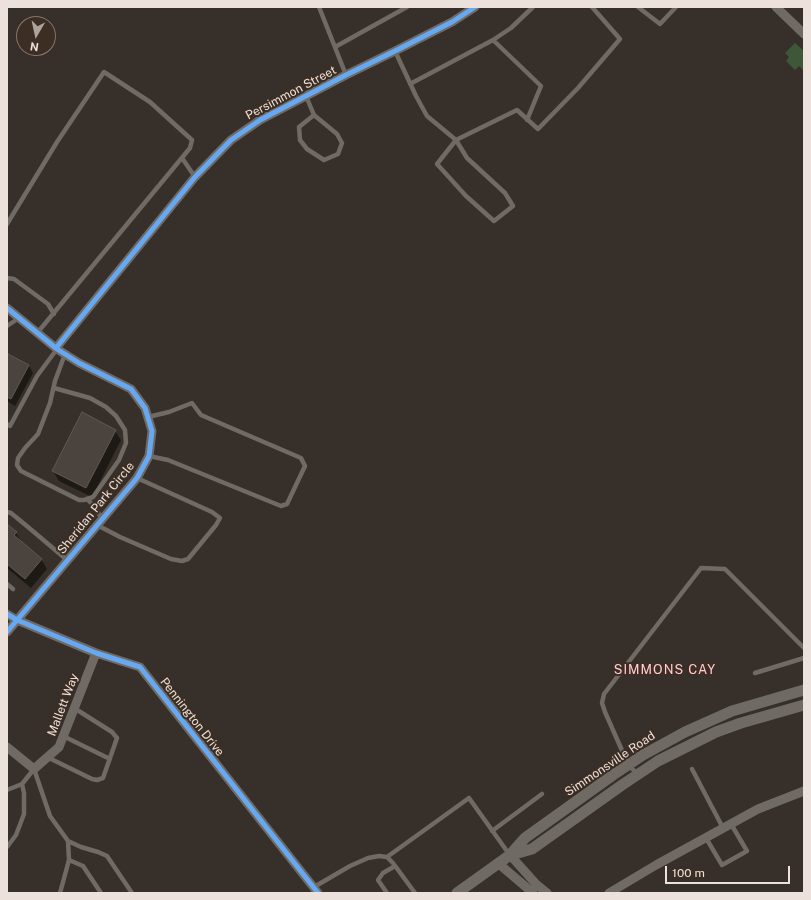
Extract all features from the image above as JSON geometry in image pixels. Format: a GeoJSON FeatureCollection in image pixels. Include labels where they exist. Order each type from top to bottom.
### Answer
{"type":"FeatureCollection","features":[{"type":"Feature","properties":{"kind":"street","name":"Persimmon Street"},"geometry":{"type":"LineString","coordinates":[[59,350],[195,177],[231,140],[245,129],[346,75],[452,22],[475,7]]}},
{"type":"Feature","properties":{"kind":"street"},"geometry":{"type":"LineString","coordinates":[[776,7],[804,34]]}},
{"type":"Feature","properties":{"kind":"street","name":"Sheridan Park Circle"},"geometry":{"type":"LineString","coordinates":[[7,308],[59,350],[79,363],[131,390],[145,408],[152,431],[149,456],[137,478],[7,632]]}},
{"type":"Feature","properties":{"kind":"street","name":"Pennington Drive"},"geometry":{"type":"LineString","coordinates":[[7,614],[17,620],[96,653],[140,667],[316,890]]}},
{"type":"Feature","properties":{"kind":"street","name":"Mallett Way"},"geometry":{"type":"LineString","coordinates":[[34,769],[59,747],[96,653]]}},
{"type":"Feature","properties":{"kind":"street","name":"Simmonsville Road"},"geometry":{"type":"LineString","coordinates":[[457,893],[510,856],[526,838],[628,764],[685,732],[732,711],[804,690]]}},
{"type":"Feature","properties":{"kind":"street","name":"Simmonsville Road"},"geometry":{"type":"LineString","coordinates":[[510,856],[532,849],[658,761],[716,732],[741,723],[804,705]]}},
{"type":"Feature","properties":{"kind":"street"},"geometry":{"type":"LineString","coordinates":[[7,747],[34,769]]}},
{"type":"Feature","properties":{"kind":"street"},"geometry":{"type":"LineString","coordinates":[[609,893],[656,865],[758,809],[804,791]]}},
{"type":"Feature","properties":{"kind":"street"},"geometry":{"type":"LineString","coordinates":[[510,856],[536,884],[547,893]]}},
{"type":"Feature","properties":{"kind":"street"},"geometry":{"type":"LineString","coordinates":[[499,864],[533,893]]}},
{"type":"Feature","properties":{"kind":"lane"},"geometry":{"type":"LineString","coordinates":[[319,7],[346,75]]}},
{"type":"Feature","properties":{"kind":"lane"},"geometry":{"type":"LineString","coordinates":[[335,47],[407,7]]}},
{"type":"Feature","properties":{"kind":"lane"},"geometry":{"type":"LineString","coordinates":[[410,84],[493,40],[511,28],[533,7]]}},
{"type":"Feature","properties":{"kind":"lane"},"geometry":{"type":"LineString","coordinates":[[395,51],[427,116],[456,140],[467,158],[505,193],[513,206],[494,221],[466,196],[437,164],[456,140],[517,110],[538,129],[578,88],[620,39],[592,7]]}},
{"type":"Feature","properties":{"kind":"lane"},"geometry":{"type":"LineString","coordinates":[[638,7],[660,24],[676,7]]}},
{"type":"Feature","properties":{"kind":"lane"},"geometry":{"type":"LineString","coordinates":[[493,40],[541,86],[527,120]]}},
{"type":"Feature","properties":{"kind":"lane"},"geometry":{"type":"LineString","coordinates":[[7,224],[57,142],[104,72],[150,102],[192,140],[190,148],[182,158],[38,332]]}},
{"type":"Feature","properties":{"kind":"lane"},"geometry":{"type":"LineString","coordinates":[[306,96],[314,115],[337,134],[342,143],[338,154],[324,160],[307,149],[300,140],[299,127],[314,115]]}},
{"type":"Feature","properties":{"kind":"lane"},"geometry":{"type":"LineString","coordinates":[[182,158],[195,177]]}},
{"type":"Feature","properties":{"kind":"lane"},"geometry":{"type":"LineString","coordinates":[[7,278],[14,279],[48,304],[54,314]]}},
{"type":"Feature","properties":{"kind":"lane"},"geometry":{"type":"LineString","coordinates":[[7,326],[20,318]]}},
{"type":"Feature","properties":{"kind":"lane"},"geometry":{"type":"LineString","coordinates":[[54,388],[90,398],[106,407],[116,416],[125,430],[126,443],[119,460],[93,497],[87,499],[79,500],[21,471],[17,465],[18,458],[38,434],[50,403],[54,388],[59,350]]}},
{"type":"Feature","properties":{"kind":"lane"},"geometry":{"type":"LineString","coordinates":[[7,424],[10,426],[37,376],[59,350]]}},
{"type":"Feature","properties":{"kind":"lane"},"geometry":{"type":"LineString","coordinates":[[148,418],[192,403],[201,414],[301,458],[305,466],[287,504],[281,506],[168,460],[149,456]]}},
{"type":"Feature","properties":{"kind":"lane"},"geometry":{"type":"LineString","coordinates":[[87,499],[94,506],[100,522],[120,537],[171,559],[182,561],[188,560],[220,518],[212,512],[137,478]]}},
{"type":"Feature","properties":{"kind":"lane"},"geometry":{"type":"LineString","coordinates":[[7,512],[11,513],[28,526],[68,560]]}},
{"type":"Feature","properties":{"kind":"lane"},"geometry":{"type":"LineString","coordinates":[[637,775],[628,764],[602,703],[604,694],[700,568],[725,569],[804,648]]}},
{"type":"Feature","properties":{"kind":"lane"},"geometry":{"type":"LineString","coordinates":[[7,584],[13,589]]}},
{"type":"Feature","properties":{"kind":"lane"},"geometry":{"type":"LineString","coordinates":[[755,673],[804,658]]}},
{"type":"Feature","properties":{"kind":"lane"},"geometry":{"type":"LineString","coordinates":[[47,757],[97,780],[103,778],[116,741],[115,735],[74,708]]}},
{"type":"Feature","properties":{"kind":"lane"},"geometry":{"type":"LineString","coordinates":[[63,736],[110,759]]}},
{"type":"Feature","properties":{"kind":"lane"},"geometry":{"type":"LineString","coordinates":[[7,790],[22,784],[34,769]]}},
{"type":"Feature","properties":{"kind":"lane"},"geometry":{"type":"LineString","coordinates":[[34,769],[50,816],[68,841],[69,860],[60,893]]}},
{"type":"Feature","properties":{"kind":"lane"},"geometry":{"type":"LineString","coordinates":[[692,769],[727,826],[747,851],[722,865],[706,838]]}},
{"type":"Feature","properties":{"kind":"lane"},"geometry":{"type":"LineString","coordinates":[[7,847],[16,835],[24,814],[24,793],[22,784]]}},
{"type":"Feature","properties":{"kind":"lane"},"geometry":{"type":"LineString","coordinates":[[492,831],[542,794]]}},
{"type":"Feature","properties":{"kind":"lane"},"geometry":{"type":"LineString","coordinates":[[387,857],[469,798],[510,856]]}},
{"type":"Feature","properties":{"kind":"lane"},"geometry":{"type":"LineString","coordinates":[[68,841],[107,856],[132,893]]}},
{"type":"Feature","properties":{"kind":"lane"},"geometry":{"type":"LineString","coordinates":[[316,890],[350,866],[368,858],[379,856],[387,857],[415,893]]}},
{"type":"Feature","properties":{"kind":"lane"},"geometry":{"type":"LineString","coordinates":[[69,860],[84,866],[100,893]]}},
{"type":"Feature","properties":{"kind":"lane"},"geometry":{"type":"LineString","coordinates":[[387,893],[378,880],[383,873],[395,866]]}},
{"type":"Feature","properties":{"kind":"green space"},"geometry":{"type":"Polygon","coordinates":[[[795,43],[804,51],[803,70],[799,66],[795,70],[786,61],[789,57],[785,53],[795,43]]]}},
{"type":"Feature","properties":{"kind":"building"},"geometry":{"type":"Polygon","coordinates":[[[8,354],[29,365],[11,399],[7,397],[8,354]]]}},
{"type":"Feature","properties":{"kind":"building"},"geometry":{"type":"Polygon","coordinates":[[[82,412],[116,430],[86,488],[52,471],[82,412]]]}},
{"type":"Feature","properties":{"kind":"building"},"geometry":{"type":"Polygon","coordinates":[[[7,524],[17,532],[14,535],[42,559],[25,579],[7,564],[7,524]]]}},
{"type":"Feature","properties":{"kind":"cycle path"},"geometry":{"type":"LineString","coordinates":[[56,348],[195,177],[231,140],[260,120],[452,22],[475,7]]}},
{"type":"Feature","properties":{"kind":"cycle path"},"geometry":{"type":"LineString","coordinates":[[7,308],[57,349],[79,363],[131,389],[145,408],[152,431],[149,456],[137,478],[7,632]]}},
{"type":"Feature","properties":{"kind":"cycle path"},"geometry":{"type":"LineString","coordinates":[[7,614],[17,620],[96,653],[140,667],[318,893]]}},
{"type":"Feature","properties":{"kind":"district","name":"SIMMONS CAY"},"geometry":{"type":"Point","coordinates":[665,670]}}]}
